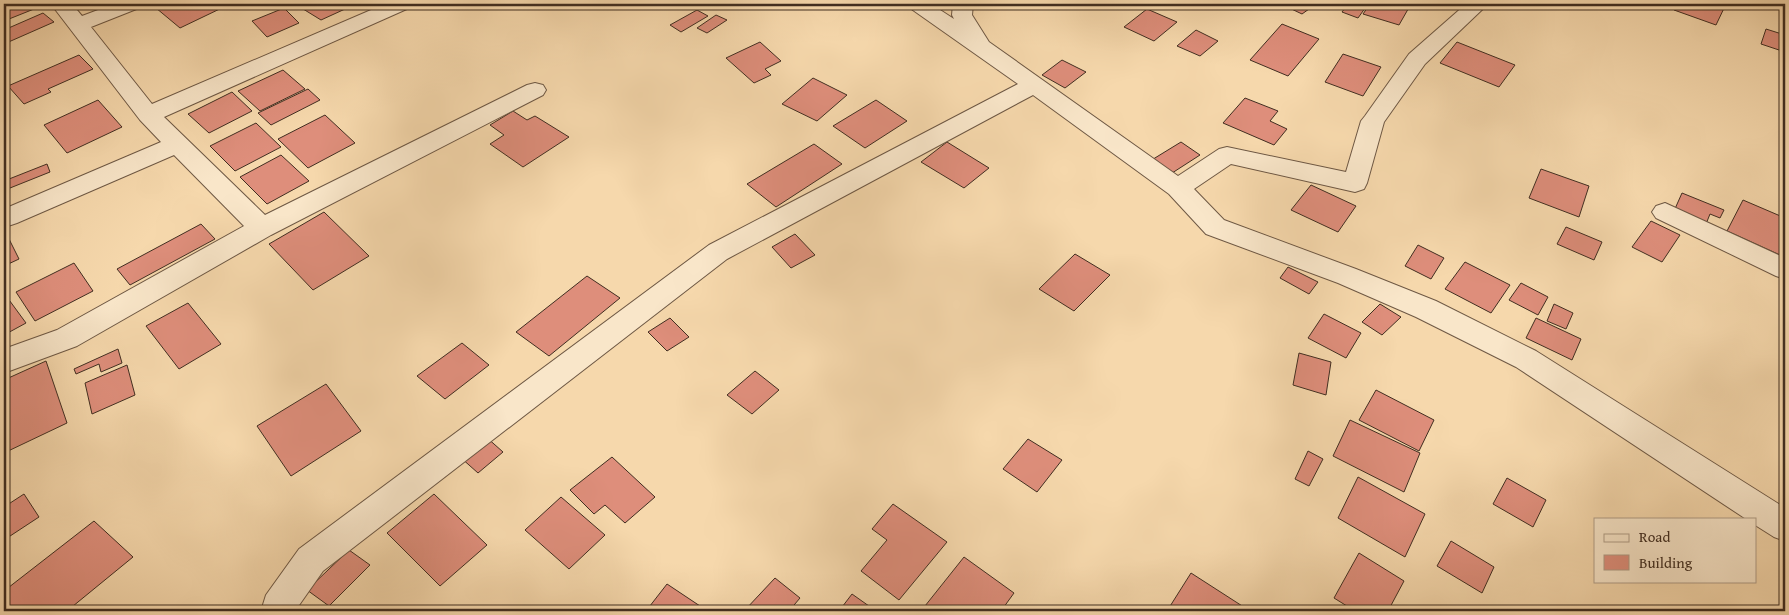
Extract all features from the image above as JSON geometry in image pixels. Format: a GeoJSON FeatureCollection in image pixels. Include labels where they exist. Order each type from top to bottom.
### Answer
{"type":"FeatureCollection","features":[{"type":"Feature","properties":{"kind":"street"},"geometry":{"type":"LineString","coordinates":[[61,4],[148,115],[262,228]]}},
{"type":"Feature","properties":{"kind":"street"},"geometry":{"type":"LineString","coordinates":[[78,25],[132,4]]}},
{"type":"Feature","properties":{"kind":"street"},"geometry":{"type":"LineString","coordinates":[[148,115],[402,4]]}},
{"type":"Feature","properties":{"kind":"street"},"geometry":{"type":"LineString","coordinates":[[917,4],[980,46],[1178,188],[1215,228],[1347,276],[1426,308],[1526,359],[1785,526]]}},
{"type":"Feature","properties":{"kind":"street"},"geometry":{"type":"LineString","coordinates":[[963,4],[962,15],[980,46]]}},
{"type":"Feature","properties":{"kind":"street"},"geometry":{"type":"LineString","coordinates":[[1178,188],[1227,155],[1355,183],[1373,121],[1417,59],[1478,4]]}},
{"type":"Feature","properties":{"kind":"street"},"geometry":{"type":"LineString","coordinates":[[278,611],[278,607],[310,560],[718,252],[1033,85]]}},
{"type":"Feature","properties":{"kind":"street"},"geometry":{"type":"LineString","coordinates":[[4,361],[67,338],[262,228],[535,90]]}},
{"type":"Feature","properties":{"kind":"street"},"geometry":{"type":"LineString","coordinates":[[8,217],[177,144]]}},
{"type":"Feature","properties":{"kind":"street"},"geometry":{"type":"LineString","coordinates":[[1665,212],[1785,269]]}},
{"type":"Feature","properties":{"kind":"building"},"geometry":{"type":"Polygon","coordinates":[[[11,4],[29,4],[34,9],[4,21],[4,7],[11,4]]]}},
{"type":"Feature","properties":{"kind":"building"},"geometry":{"type":"Polygon","coordinates":[[[165,4],[228,5],[180,28],[156,8],[165,4]]]}},
{"type":"Feature","properties":{"kind":"building"},"geometry":{"type":"Polygon","coordinates":[[[295,4],[356,4],[321,20],[295,4]]]}},
{"type":"Feature","properties":{"kind":"building"},"geometry":{"type":"Polygon","coordinates":[[[1281,4],[1316,4],[1302,14],[1281,4]]]}},
{"type":"Feature","properties":{"kind":"building"},"geometry":{"type":"Polygon","coordinates":[[[1348,4],[1368,4],[1358,18],[1342,12],[1348,4]]]}},
{"type":"Feature","properties":{"kind":"building"},"geometry":{"type":"Polygon","coordinates":[[[1370,4],[1411,4],[1399,25],[1363,14],[1370,4]]]}},
{"type":"Feature","properties":{"kind":"building"},"geometry":{"type":"Polygon","coordinates":[[[1677,4],[1726,4],[1716,25],[1674,10],[1677,4]]]}},
{"type":"Feature","properties":{"kind":"building"},"geometry":{"type":"Polygon","coordinates":[[[284,8],[299,23],[267,37],[252,21],[284,8]]]}},
{"type":"Feature","properties":{"kind":"building"},"geometry":{"type":"Polygon","coordinates":[[[1147,9],[1177,22],[1154,41],[1124,27],[1147,9]]]}},
{"type":"Feature","properties":{"kind":"building"},"geometry":{"type":"Polygon","coordinates":[[[697,10],[708,16],[681,32],[670,25],[697,10]]]}},
{"type":"Feature","properties":{"kind":"building"},"geometry":{"type":"Polygon","coordinates":[[[43,13],[54,22],[4,44],[4,30],[43,13]]]}},
{"type":"Feature","properties":{"kind":"building"},"geometry":{"type":"Polygon","coordinates":[[[716,15],[727,20],[707,33],[697,28],[716,15]]]}},
{"type":"Feature","properties":{"kind":"building"},"geometry":{"type":"Polygon","coordinates":[[[1282,24],[1319,39],[1288,76],[1250,60],[1282,24]]]}},
{"type":"Feature","properties":{"kind":"building"},"geometry":{"type":"Polygon","coordinates":[[[1766,29],[1785,35],[1785,52],[1761,44],[1766,29]]]}},
{"type":"Feature","properties":{"kind":"building"},"geometry":{"type":"Polygon","coordinates":[[[1196,30],[1218,41],[1200,56],[1177,46],[1196,30]]]}},
{"type":"Feature","properties":{"kind":"building"},"geometry":{"type":"Polygon","coordinates":[[[760,42],[781,61],[765,69],[771,75],[754,83],[726,58],[760,42]]]}},
{"type":"Feature","properties":{"kind":"building"},"geometry":{"type":"Polygon","coordinates":[[[1457,42],[1515,65],[1499,87],[1440,63],[1457,42]]]}},
{"type":"Feature","properties":{"kind":"building"},"geometry":{"type":"Polygon","coordinates":[[[1343,54],[1381,67],[1363,96],[1325,82],[1343,54]]]}},
{"type":"Feature","properties":{"kind":"building"},"geometry":{"type":"Polygon","coordinates":[[[79,55],[93,69],[48,89],[51,92],[24,104],[8,86],[79,55]]]}},
{"type":"Feature","properties":{"kind":"building"},"geometry":{"type":"Polygon","coordinates":[[[1062,60],[1086,72],[1065,88],[1042,75],[1062,60]]]}},
{"type":"Feature","properties":{"kind":"building"},"geometry":{"type":"Polygon","coordinates":[[[283,70],[305,89],[260,111],[238,91],[283,70]]]}},
{"type":"Feature","properties":{"kind":"building"},"geometry":{"type":"Polygon","coordinates":[[[813,78],[847,95],[817,121],[782,104],[813,78]]]}},
{"type":"Feature","properties":{"kind":"building"},"geometry":{"type":"Polygon","coordinates":[[[308,89],[320,100],[271,125],[258,113],[308,89]]]}},
{"type":"Feature","properties":{"kind":"building"},"geometry":{"type":"Polygon","coordinates":[[[232,92],[252,111],[209,133],[188,114],[232,92]]]}},
{"type":"Feature","properties":{"kind":"building"},"geometry":{"type":"Polygon","coordinates":[[[1245,98],[1278,111],[1270,121],[1287,129],[1274,145],[1223,123],[1245,98]]]}},
{"type":"Feature","properties":{"kind":"building"},"geometry":{"type":"Polygon","coordinates":[[[98,100],[122,127],[67,153],[44,125],[98,100]]]}},
{"type":"Feature","properties":{"kind":"building"},"geometry":{"type":"Polygon","coordinates":[[[876,100],[907,121],[865,148],[833,126],[876,100]]]}},
{"type":"Feature","properties":{"kind":"building"},"geometry":{"type":"Polygon","coordinates":[[[513,111],[527,120],[535,116],[569,137],[523,167],[490,144],[504,135],[490,125],[513,111]]]}},
{"type":"Feature","properties":{"kind":"building"},"geometry":{"type":"Polygon","coordinates":[[[325,115],[355,143],[308,168],[278,139],[325,115]]]}},
{"type":"Feature","properties":{"kind":"building"},"geometry":{"type":"Polygon","coordinates":[[[256,123],[281,147],[235,171],[210,146],[256,123]]]}},
{"type":"Feature","properties":{"kind":"building"},"geometry":{"type":"Polygon","coordinates":[[[947,142],[989,168],[964,188],[921,162],[947,142]]]}},
{"type":"Feature","properties":{"kind":"building"},"geometry":{"type":"Polygon","coordinates":[[[1181,142],[1200,155],[1169,175],[1150,161],[1181,142]]]}},
{"type":"Feature","properties":{"kind":"building"},"geometry":{"type":"Polygon","coordinates":[[[814,144],[842,164],[776,207],[747,184],[814,144]]]}},
{"type":"Feature","properties":{"kind":"building"},"geometry":{"type":"Polygon","coordinates":[[[281,155],[309,181],[267,204],[240,177],[281,155]]]}},
{"type":"Feature","properties":{"kind":"building"},"geometry":{"type":"Polygon","coordinates":[[[47,164],[50,172],[5,190],[4,181],[47,164]]]}},
{"type":"Feature","properties":{"kind":"building"},"geometry":{"type":"Polygon","coordinates":[[[1541,169],[1589,186],[1579,217],[1529,198],[1541,169]]]}},
{"type":"Feature","properties":{"kind":"building"},"geometry":{"type":"Polygon","coordinates":[[[1311,185],[1356,206],[1338,232],[1291,210],[1311,185]]]}},
{"type":"Feature","properties":{"kind":"building"},"geometry":{"type":"Polygon","coordinates":[[[1682,193],[1724,210],[1720,218],[1710,214],[1706,224],[1674,211],[1682,193]]]}},
{"type":"Feature","properties":{"kind":"building"},"geometry":{"type":"Polygon","coordinates":[[[1743,200],[1785,218],[1785,244],[1780,255],[1727,231],[1743,200]]]}},
{"type":"Feature","properties":{"kind":"building"},"geometry":{"type":"Polygon","coordinates":[[[324,212],[369,256],[313,290],[269,244],[324,212]]]}},
{"type":"Feature","properties":{"kind":"building"},"geometry":{"type":"Polygon","coordinates":[[[1651,221],[1680,235],[1662,262],[1632,247],[1651,221]]]}},
{"type":"Feature","properties":{"kind":"building"},"geometry":{"type":"Polygon","coordinates":[[[201,224],[215,239],[130,285],[117,269],[201,224]]]}},
{"type":"Feature","properties":{"kind":"building"},"geometry":{"type":"Polygon","coordinates":[[[1566,227],[1602,242],[1594,260],[1557,244],[1566,227]]]}},
{"type":"Feature","properties":{"kind":"building"},"geometry":{"type":"Polygon","coordinates":[[[795,234],[815,255],[791,268],[772,247],[795,234]]]}},
{"type":"Feature","properties":{"kind":"building"},"geometry":{"type":"Polygon","coordinates":[[[8,237],[19,259],[4,266],[4,239],[8,237]]]}},
{"type":"Feature","properties":{"kind":"building"},"geometry":{"type":"Polygon","coordinates":[[[1418,245],[1444,258],[1431,279],[1405,266],[1418,245]]]}},
{"type":"Feature","properties":{"kind":"building"},"geometry":{"type":"Polygon","coordinates":[[[1075,254],[1110,275],[1074,311],[1039,289],[1075,254]]]}},
{"type":"Feature","properties":{"kind":"building"},"geometry":{"type":"Polygon","coordinates":[[[1465,262],[1510,285],[1491,313],[1445,289],[1465,262]]]}},
{"type":"Feature","properties":{"kind":"building"},"geometry":{"type":"Polygon","coordinates":[[[74,263],[93,291],[35,321],[16,292],[74,263]]]}},
{"type":"Feature","properties":{"kind":"building"},"geometry":{"type":"Polygon","coordinates":[[[1288,267],[1318,282],[1309,294],[1280,278],[1288,267]]]}},
{"type":"Feature","properties":{"kind":"building"},"geometry":{"type":"Polygon","coordinates":[[[587,276],[620,298],[549,356],[516,332],[587,276]]]}},
{"type":"Feature","properties":{"kind":"building"},"geometry":{"type":"Polygon","coordinates":[[[1521,283],[1548,297],[1538,315],[1509,300],[1521,283]]]}},
{"type":"Feature","properties":{"kind":"building"},"geometry":{"type":"Polygon","coordinates":[[[4,293],[26,323],[4,335],[4,293]]]}},
{"type":"Feature","properties":{"kind":"building"},"geometry":{"type":"Polygon","coordinates":[[[188,303],[221,344],[179,369],[146,326],[188,303]]]}},
{"type":"Feature","properties":{"kind":"building"},"geometry":{"type":"Polygon","coordinates":[[[1380,304],[1401,317],[1382,335],[1362,322],[1380,304]]]}},
{"type":"Feature","properties":{"kind":"building"},"geometry":{"type":"Polygon","coordinates":[[[1554,304],[1573,313],[1566,329],[1547,321],[1554,304]]]}},
{"type":"Feature","properties":{"kind":"building"},"geometry":{"type":"Polygon","coordinates":[[[1324,314],[1361,333],[1346,358],[1308,338],[1324,314]]]}},
{"type":"Feature","properties":{"kind":"building"},"geometry":{"type":"Polygon","coordinates":[[[670,318],[689,337],[667,351],[648,332],[670,318]]]}},
{"type":"Feature","properties":{"kind":"building"},"geometry":{"type":"Polygon","coordinates":[[[1536,318],[1581,339],[1572,360],[1526,338],[1536,318]]]}},
{"type":"Feature","properties":{"kind":"building"},"geometry":{"type":"Polygon","coordinates":[[[462,343],[489,365],[445,399],[417,376],[462,343]]]}},
{"type":"Feature","properties":{"kind":"building"},"geometry":{"type":"Polygon","coordinates":[[[118,349],[122,363],[101,372],[99,364],[76,374],[74,369],[118,349]]]}},
{"type":"Feature","properties":{"kind":"building"},"geometry":{"type":"Polygon","coordinates":[[[1299,353],[1331,362],[1326,395],[1293,385],[1299,353]]]}},
{"type":"Feature","properties":{"kind":"building"},"geometry":{"type":"Polygon","coordinates":[[[46,361],[67,423],[6,452],[4,445],[4,380],[46,361]]]}},
{"type":"Feature","properties":{"kind":"building"},"geometry":{"type":"Polygon","coordinates":[[[127,365],[135,395],[92,414],[85,383],[127,365]]]}},
{"type":"Feature","properties":{"kind":"building"},"geometry":{"type":"Polygon","coordinates":[[[755,371],[779,390],[752,414],[727,395],[755,371]]]}},
{"type":"Feature","properties":{"kind":"building"},"geometry":{"type":"Polygon","coordinates":[[[326,384],[361,431],[291,476],[257,426],[326,384]]]}},
{"type":"Feature","properties":{"kind":"building"},"geometry":{"type":"Polygon","coordinates":[[[1376,390],[1434,420],[1419,451],[1359,420],[1376,390]]]}},
{"type":"Feature","properties":{"kind":"building"},"geometry":{"type":"Polygon","coordinates":[[[1350,420],[1420,453],[1404,492],[1333,456],[1350,420]]]}},
{"type":"Feature","properties":{"kind":"building"},"geometry":{"type":"Polygon","coordinates":[[[485,436],[503,452],[478,473],[460,457],[485,436]]]}},
{"type":"Feature","properties":{"kind":"building"},"geometry":{"type":"Polygon","coordinates":[[[1028,439],[1062,460],[1037,492],[1003,469],[1028,439]]]}},
{"type":"Feature","properties":{"kind":"building"},"geometry":{"type":"Polygon","coordinates":[[[1308,451],[1323,459],[1309,486],[1295,479],[1308,451]]]}},
{"type":"Feature","properties":{"kind":"building"},"geometry":{"type":"Polygon","coordinates":[[[612,457],[655,497],[625,523],[605,505],[594,514],[570,490],[612,457]]]}},
{"type":"Feature","properties":{"kind":"building"},"geometry":{"type":"Polygon","coordinates":[[[1358,477],[1425,514],[1405,557],[1338,518],[1358,477]]]}},
{"type":"Feature","properties":{"kind":"building"},"geometry":{"type":"Polygon","coordinates":[[[1507,478],[1546,500],[1533,527],[1493,504],[1507,478]]]}},
{"type":"Feature","properties":{"kind":"building"},"geometry":{"type":"Polygon","coordinates":[[[24,494],[39,517],[4,540],[4,507],[24,494]]]}},
{"type":"Feature","properties":{"kind":"building"},"geometry":{"type":"Polygon","coordinates":[[[434,494],[487,545],[440,586],[387,533],[434,494]]]}},
{"type":"Feature","properties":{"kind":"building"},"geometry":{"type":"Polygon","coordinates":[[[561,497],[605,535],[569,569],[525,530],[561,497]]]}},
{"type":"Feature","properties":{"kind":"building"},"geometry":{"type":"Polygon","coordinates":[[[893,504],[947,542],[899,600],[861,571],[887,540],[872,529],[893,504]]]}},
{"type":"Feature","properties":{"kind":"building"},"geometry":{"type":"Polygon","coordinates":[[[94,521],[133,557],[67,611],[4,611],[4,591],[94,521]]]}},
{"type":"Feature","properties":{"kind":"building"},"geometry":{"type":"Polygon","coordinates":[[[1451,541],[1494,567],[1482,593],[1437,566],[1451,541]]]}},
{"type":"Feature","properties":{"kind":"building"},"geometry":{"type":"Polygon","coordinates":[[[349,550],[370,565],[329,606],[307,590],[349,550]]]}},
{"type":"Feature","properties":{"kind":"building"},"geometry":{"type":"Polygon","coordinates":[[[1359,553],[1404,581],[1388,611],[1355,611],[1334,598],[1359,553]]]}},
{"type":"Feature","properties":{"kind":"building"},"geometry":{"type":"Polygon","coordinates":[[[964,557],[1014,593],[1001,611],[921,611],[964,557]]]}},
{"type":"Feature","properties":{"kind":"building"},"geometry":{"type":"Polygon","coordinates":[[[1191,573],[1250,611],[1167,611],[1191,573]]]}},
{"type":"Feature","properties":{"kind":"building"},"geometry":{"type":"Polygon","coordinates":[[[775,578],[800,598],[789,611],[745,610],[775,578]]]}},
{"type":"Feature","properties":{"kind":"building"},"geometry":{"type":"Polygon","coordinates":[[[667,584],[703,608],[700,611],[646,611],[667,584]]]}},
{"type":"Feature","properties":{"kind":"building"},"geometry":{"type":"Polygon","coordinates":[[[852,594],[876,611],[839,611],[852,594]]]}}]}
